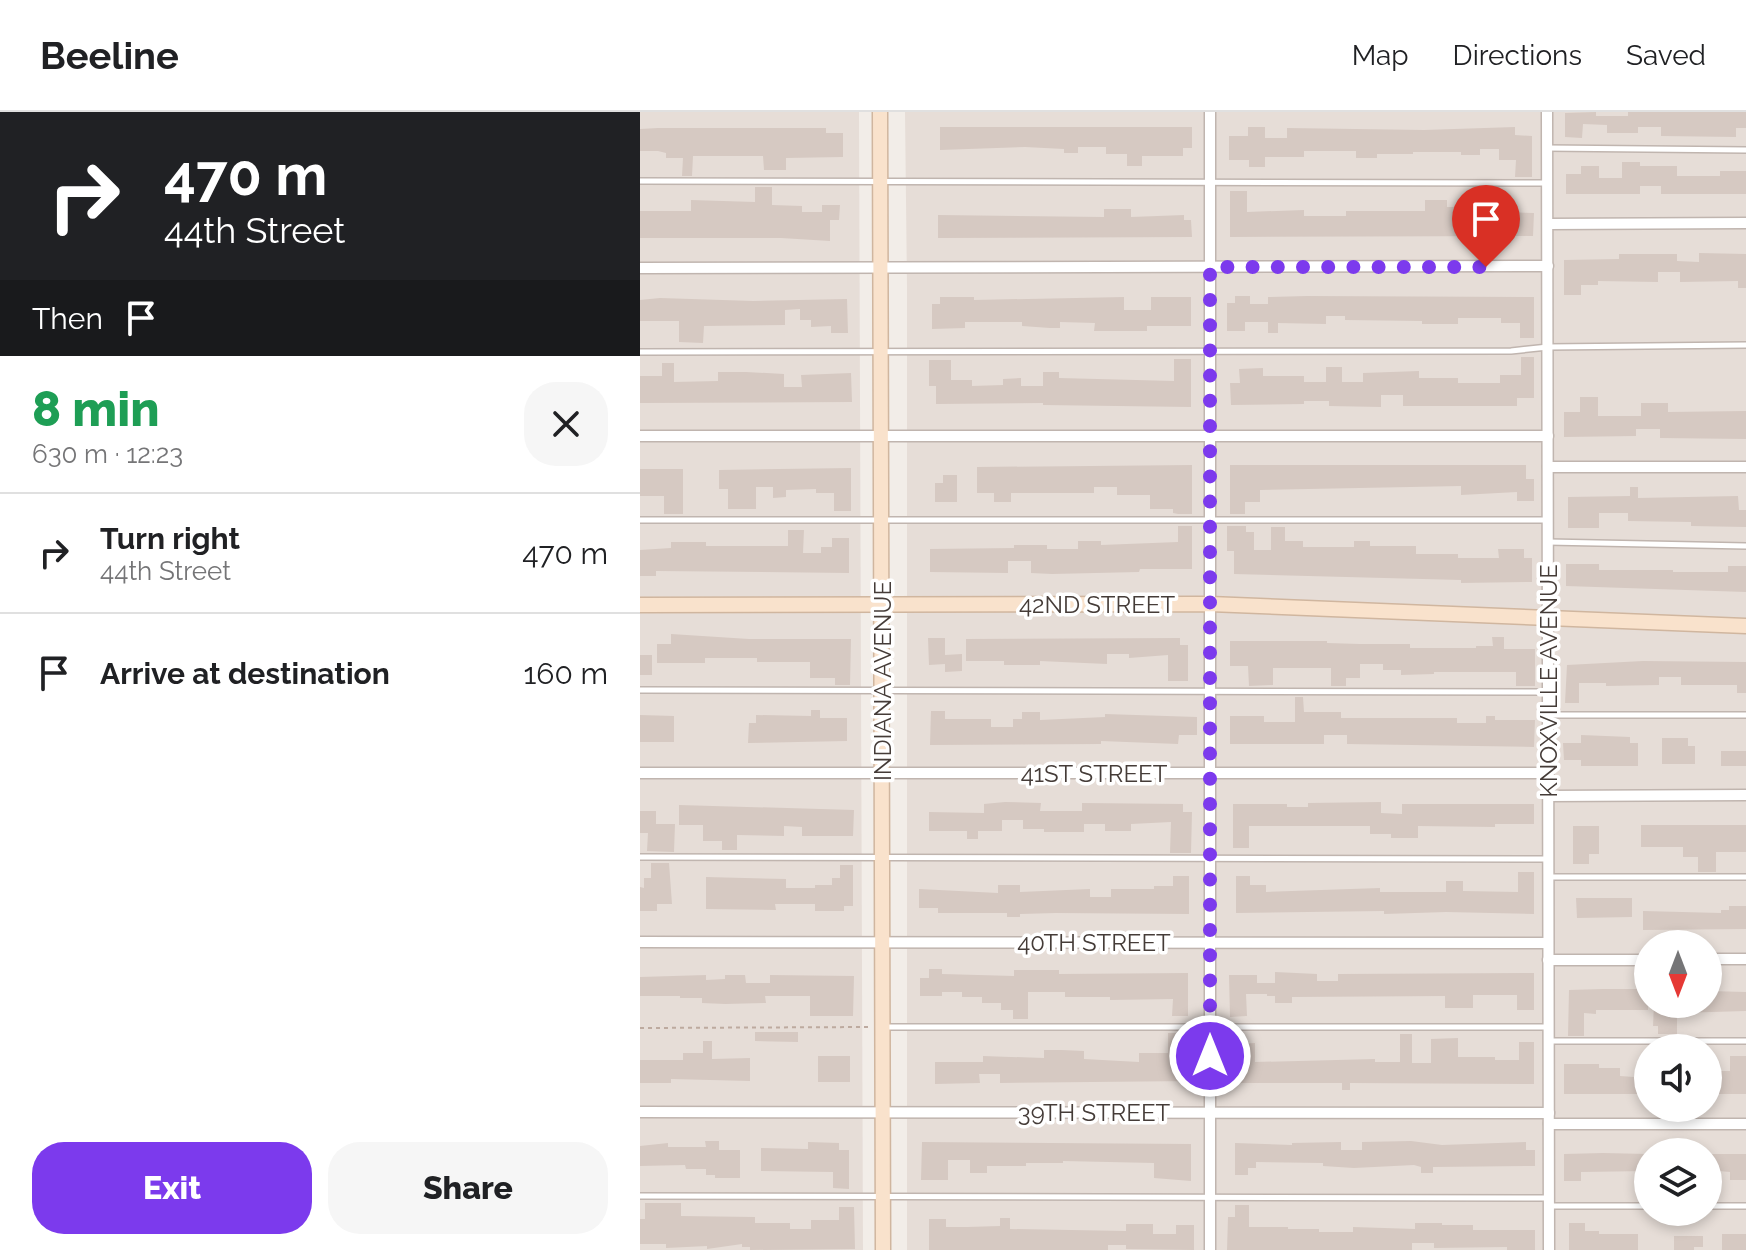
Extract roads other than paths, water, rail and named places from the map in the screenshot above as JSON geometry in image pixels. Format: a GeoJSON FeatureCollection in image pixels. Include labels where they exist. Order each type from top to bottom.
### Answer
{"type":"FeatureCollection","features":[{"type":"Feature","properties":{"kind":"main road","name":"INDIANA AVENUE"},"geometry":{"type":"LineString","coordinates":[[880,112],[883,1250]]}},
{"type":"Feature","properties":{"kind":"main road","name":"42ND STREET"},"geometry":{"type":"LineString","coordinates":[[640,605],[1210,604],[1746,626]]}},
{"type":"Feature","properties":{"kind":"street"},"geometry":{"type":"LineString","coordinates":[[1210,112],[1210,1250]]}},
{"type":"Feature","properties":{"kind":"street","name":"KNOXVILLE AVENUE"},"geometry":{"type":"LineString","coordinates":[[1547,112],[1549,1250]]}},
{"type":"Feature","properties":{"kind":"street"},"geometry":{"type":"LineString","coordinates":[[1548,224],[1746,223]]}},
{"type":"Feature","properties":{"kind":"street"},"geometry":{"type":"LineString","coordinates":[[640,268],[1548,266]]}},
{"type":"Feature","properties":{"kind":"street"},"geometry":{"type":"LineString","coordinates":[[640,436],[1548,436]]}},
{"type":"Feature","properties":{"kind":"street"},"geometry":{"type":"LineString","coordinates":[[1548,467],[1746,467]]}},
{"type":"Feature","properties":{"kind":"street","name":"41ST STREET"},"geometry":{"type":"LineString","coordinates":[[640,773],[1548,773]]}},
{"type":"Feature","properties":{"kind":"street"},"geometry":{"type":"LineString","coordinates":[[1548,796],[1746,795]]}},
{"type":"Feature","properties":{"kind":"street","name":"40TH STREET"},"geometry":{"type":"LineString","coordinates":[[640,942],[1548,943]]}},
{"type":"Feature","properties":{"kind":"street"},"geometry":{"type":"LineString","coordinates":[[1722,959],[1746,959]]}},
{"type":"Feature","properties":{"kind":"street"},"geometry":{"type":"LineString","coordinates":[[1548,960],[1634,960]]}},
{"type":"Feature","properties":{"kind":"street","name":"39TH STREET"},"geometry":{"type":"LineString","coordinates":[[640,1112],[1210,1113],[1746,1124]]}},
{"type":"Feature","properties":{"kind":"lane"},"geometry":{"type":"LineString","coordinates":[[1547,148],[1746,150]]}},
{"type":"Feature","properties":{"kind":"lane"},"geometry":{"type":"LineString","coordinates":[[640,181],[1548,183]]}},
{"type":"Feature","properties":{"kind":"lane"},"geometry":{"type":"LineString","coordinates":[[640,352],[1511,351],[1548,347],[1746,345]]}},
{"type":"Feature","properties":{"kind":"lane"},"geometry":{"type":"LineString","coordinates":[[640,520],[1548,520]]}},
{"type":"Feature","properties":{"kind":"lane"},"geometry":{"type":"LineString","coordinates":[[1548,542],[1746,546]]}},
{"type":"Feature","properties":{"kind":"lane"},"geometry":{"type":"LineString","coordinates":[[640,690],[1548,692]]}},
{"type":"Feature","properties":{"kind":"lane"},"geometry":{"type":"LineString","coordinates":[[1548,715],[1746,715]]}},
{"type":"Feature","properties":{"kind":"lane"},"geometry":{"type":"LineString","coordinates":[[640,857],[1548,859]]}},
{"type":"Feature","properties":{"kind":"lane"},"geometry":{"type":"LineString","coordinates":[[1548,877],[1746,877]]}},
{"type":"Feature","properties":{"kind":"lane"},"geometry":{"type":"LineString","coordinates":[[882,1027],[1548,1027]]}},
{"type":"Feature","properties":{"kind":"lane"},"geometry":{"type":"LineString","coordinates":[[1548,1041],[1746,1041]]}},
{"type":"Feature","properties":{"kind":"lane"},"geometry":{"type":"LineString","coordinates":[[640,1196],[1210,1197],[1634,1205]]}},
{"type":"Feature","properties":{"kind":"lane"},"geometry":{"type":"LineString","coordinates":[[1722,1206],[1746,1206]]}}]}
